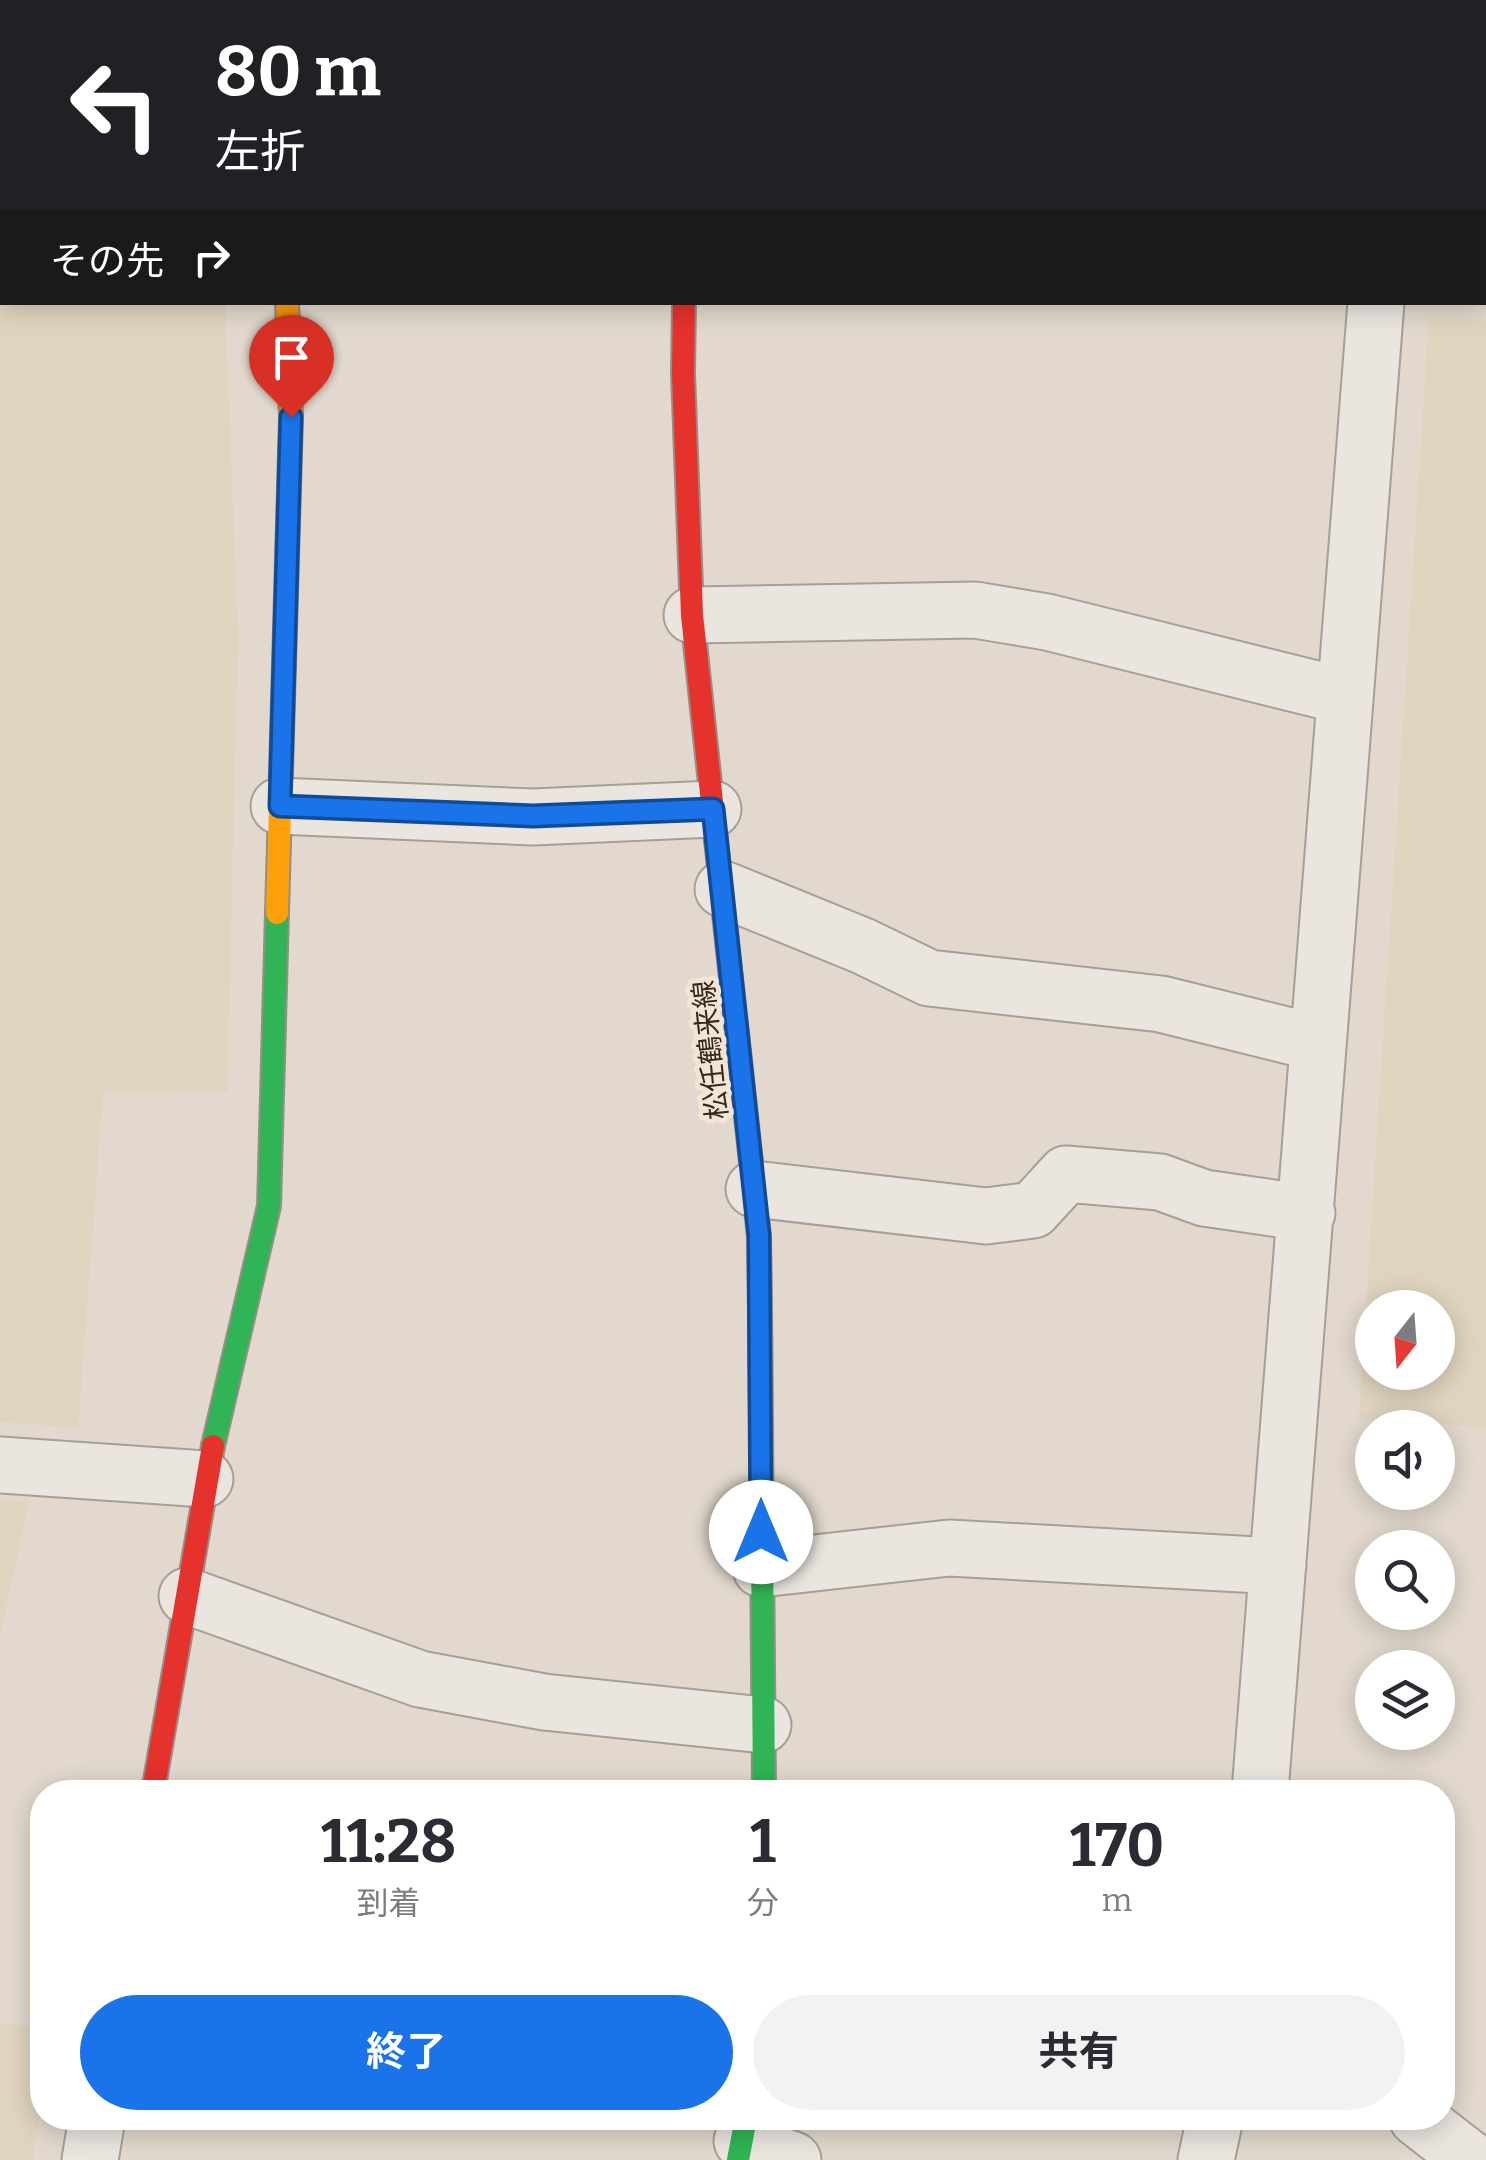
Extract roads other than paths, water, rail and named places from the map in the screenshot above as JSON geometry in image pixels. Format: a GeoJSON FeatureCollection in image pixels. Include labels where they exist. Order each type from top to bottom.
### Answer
{"type":"FeatureCollection","features":[{"type":"Feature","properties":{"kind":"main road"},"geometry":{"type":"LineString","coordinates":[[155,1780],[205,1479],[268,1206],[291,417],[287,305]]}},
{"type":"Feature","properties":{"kind":"main road","name":"松任鶴来線"},"geometry":{"type":"LineString","coordinates":[[684,305],[692,615],[759,1236],[764,1780]]}},
{"type":"Feature","properties":{"kind":"street"},"geometry":{"type":"LineString","coordinates":[[1261,1780],[1376,305]]}},
{"type":"Feature","properties":{"kind":"street"},"geometry":{"type":"LineString","coordinates":[[692,615],[974,610],[1047,622],[1344,696]]}},
{"type":"Feature","properties":{"kind":"street"},"geometry":{"type":"LineString","coordinates":[[280,806],[533,816],[713,809]]}},
{"type":"Feature","properties":{"kind":"street"},"geometry":{"type":"LineString","coordinates":[[723,889],[929,978],[1161,1004],[1318,1043]]}},
{"type":"Feature","properties":{"kind":"street"},"geometry":{"type":"LineString","coordinates":[[754,1188],[986,1216],[1032,1210],[1066,1174],[1160,1182],[1204,1198],[1307,1212]]}},
{"type":"Feature","properties":{"kind":"street"},"geometry":{"type":"LineString","coordinates":[[0,1465],[205,1479]]}},
{"type":"Feature","properties":{"kind":"street"},"geometry":{"type":"LineString","coordinates":[[762,1570],[949,1548],[1278,1566]]}},
{"type":"Feature","properties":{"kind":"street"},"geometry":{"type":"LineString","coordinates":[[187,1596],[420,1679],[544,1702],[763,1725]]}},
{"type":"Feature","properties":{"kind":"street"},"geometry":{"type":"LineString","coordinates":[[90,2160],[95,2130]]}},
{"type":"Feature","properties":{"kind":"street"},"geometry":{"type":"LineString","coordinates":[[1206,2160],[1212,2130]]}},
{"type":"Feature","properties":{"kind":"street"},"geometry":{"type":"LineString","coordinates":[[1432,2130],[1471,2160]]}},
{"type":"Feature","properties":{"kind":"street"},"geometry":{"type":"LineString","coordinates":[[742,2140],[794,2160]]}}]}
